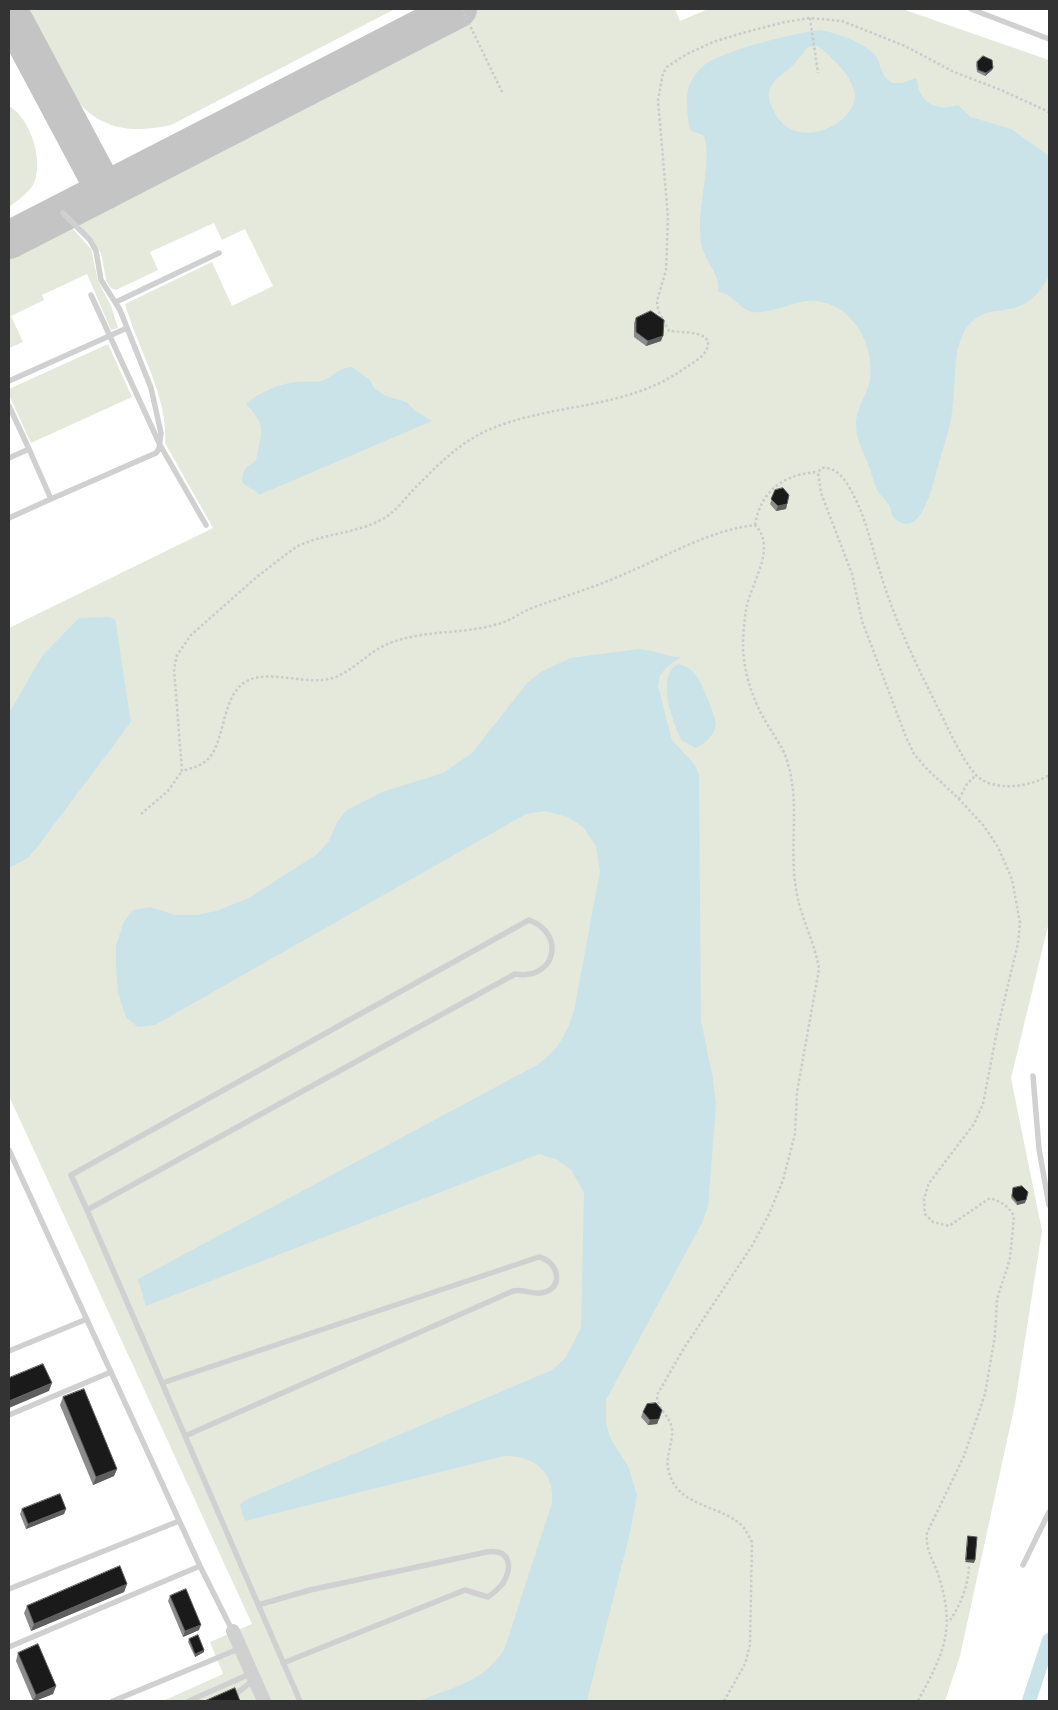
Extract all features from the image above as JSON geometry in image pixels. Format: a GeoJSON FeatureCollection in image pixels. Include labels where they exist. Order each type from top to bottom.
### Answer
{"type":"FeatureCollection","features":[{"type":"Feature","properties":{"kind":"street"},"geometry":{"type":"LineString","coordinates":[[233,1631],[264,1701]]}},
{"type":"Feature","properties":{"kind":"lane"},"geometry":{"type":"LineString","coordinates":[[971,9],[1049,39]]}},
{"type":"Feature","properties":{"kind":"lane"},"geometry":{"type":"LineString","coordinates":[[9,518],[156,453],[160,445],[161,433],[156,406],[116,302],[106,290],[101,280],[96,251],[90,240],[63,212]]}},
{"type":"Feature","properties":{"kind":"lane"},"geometry":{"type":"LineString","coordinates":[[116,302],[219,253]]}},
{"type":"Feature","properties":{"kind":"lane"},"geometry":{"type":"LineString","coordinates":[[91,295],[160,445],[206,524]]}},
{"type":"Feature","properties":{"kind":"lane"},"geometry":{"type":"LineString","coordinates":[[9,381],[127,328]]}},
{"type":"Feature","properties":{"kind":"lane"},"geometry":{"type":"LineString","coordinates":[[9,406],[51,499]]}},
{"type":"Feature","properties":{"kind":"lane"},"geometry":{"type":"LineString","coordinates":[[9,458],[29,449]]}},
{"type":"Feature","properties":{"kind":"lane"},"geometry":{"type":"LineString","coordinates":[[87,1210],[515,974],[524,976],[542,970],[552,955],[550,937],[538,924],[529,920],[72,1175],[87,1210],[185,1436],[283,1663],[300,1701]]}},
{"type":"Feature","properties":{"kind":"lane"},"geometry":{"type":"LineString","coordinates":[[1033,1076],[1039,1149],[1049,1205]]}},
{"type":"Feature","properties":{"kind":"lane"},"geometry":{"type":"LineString","coordinates":[[9,1150],[10,1158],[87,1319],[179,1521],[233,1631]]}},
{"type":"Feature","properties":{"kind":"lane"},"geometry":{"type":"LineString","coordinates":[[162,1383],[539,1257],[550,1261],[554,1266],[557,1277],[552,1288],[547,1292],[513,1291],[185,1436]]}},
{"type":"Feature","properties":{"kind":"lane"},"geometry":{"type":"LineString","coordinates":[[9,1351],[87,1319]]}},
{"type":"Feature","properties":{"kind":"lane"},"geometry":{"type":"LineString","coordinates":[[9,1414],[111,1372]]}},
{"type":"Feature","properties":{"kind":"lane"},"geometry":{"type":"LineString","coordinates":[[1023,1565],[1049,1512]]}},
{"type":"Feature","properties":{"kind":"lane"},"geometry":{"type":"LineString","coordinates":[[9,1589],[179,1521]]}},
{"type":"Feature","properties":{"kind":"lane"},"geometry":{"type":"LineString","coordinates":[[258,1605],[310,1590],[487,1552],[498,1550],[504,1553],[507,1559],[504,1582],[488,1597],[465,1590],[283,1663]]}},
{"type":"Feature","properties":{"kind":"lane"},"geometry":{"type":"LineString","coordinates":[[9,1646],[200,1566]]}},
{"type":"Feature","properties":{"kind":"lane"},"geometry":{"type":"LineString","coordinates":[[113,1701],[240,1648]]}},
{"type":"Feature","properties":{"kind":"lane"},"geometry":{"type":"LineString","coordinates":[[189,1701],[253,1676]]}},
{"type":"Feature","properties":{"kind":"lane"},"geometry":{"type":"LineString","coordinates":[[234,1701],[237,1693],[253,1676]]}},
{"type":"Feature","properties":{"kind":"path"},"geometry":{"type":"LineString","coordinates":[[462,9],[503,94]]}},
{"type":"Feature","properties":{"kind":"path"},"geometry":{"type":"LineString","coordinates":[[810,18],[818,73]]}},
{"type":"Feature","properties":{"kind":"path"},"geometry":{"type":"LineString","coordinates":[[182,771],[174,669],[177,655],[181,647],[202,624],[273,564],[309,540],[372,524],[389,515],[438,464],[458,446],[481,432],[523,417],[626,397],[674,376],[700,358],[706,351],[707,342],[702,335],[695,332],[669,331],[658,310],[657,301],[666,270],[668,217],[658,100],[663,73],[676,60],[713,42],[785,22],[810,18],[842,21],[904,46],[954,72],[1001,90],[1049,112]]}},
{"type":"Feature","properties":{"kind":"path"},"geometry":{"type":"LineString","coordinates":[[755,525],[760,508],[771,488],[784,479],[818,472],[822,468],[831,469],[844,479],[854,495],[863,516],[881,576],[904,641],[949,730],[976,775],[995,785],[1012,787],[1033,784],[1049,775]]}},
{"type":"Feature","properties":{"kind":"path"},"geometry":{"type":"LineString","coordinates":[[818,472],[821,493],[852,574],[862,620],[896,716],[914,754],[984,826],[998,847],[1012,878],[1020,923],[1018,944],[993,1047],[983,1104],[974,1124],[929,1183],[924,1199],[925,1214],[932,1222],[940,1225],[948,1226],[958,1221],[990,1198],[1008,1207],[1014,1216],[1010,1259],[997,1299],[995,1335],[985,1394],[964,1456],[927,1533],[926,1544],[943,1587],[948,1622],[945,1644],[918,1701]]}},
{"type":"Feature","properties":{"kind":"path"},"geometry":{"type":"LineString","coordinates":[[141,814],[168,791],[182,771],[202,764],[214,750],[227,707],[233,696],[246,682],[266,677],[304,681],[331,678],[345,673],[364,657],[392,642],[424,634],[470,631],[504,622],[527,610],[592,588],[698,541],[743,526],[755,525],[761,531],[764,541],[763,556],[746,610],[743,649],[745,666],[755,700],[788,764],[791,785],[796,889],[808,935],[817,954],[819,969],[797,1092],[798,1111],[795,1134],[783,1180],[769,1214],[752,1246],[676,1360],[657,1396],[659,1408],[669,1419],[671,1426],[668,1468],[673,1483],[684,1496],[730,1518],[744,1528],[752,1542],[750,1645],[745,1664],[724,1701]]}},
{"type":"Feature","properties":{"kind":"path"},"geometry":{"type":"LineString","coordinates":[[959,799],[967,784],[976,775]]}},
{"type":"Feature","properties":{"kind":"path"},"geometry":{"type":"LineString","coordinates":[[948,1622],[959,1608],[968,1580],[969,1564]]}},
{"type":"Feature","properties":{"kind":"shaded area"},"geometry":{"type":"Polygon","coordinates":[[[30,9],[395,9],[171,125],[139,129],[114,126],[94,116],[77,101],[52,59],[30,9]]]}},
{"type":"Feature","properties":{"kind":"shaded area"},"geometry":{"type":"Polygon","coordinates":[[[473,9],[675,9],[680,21],[708,9],[902,9],[1049,60],[1049,922],[1011,1078],[1042,1231],[1015,1404],[960,1656],[945,1701],[163,1701],[223,1674],[210,1642],[252,1624],[9,1096],[9,628],[213,528],[165,443],[162,408],[125,304],[212,262],[232,306],[273,286],[245,229],[222,240],[214,223],[150,252],[158,270],[116,290],[111,288],[106,280],[101,253],[73,217],[473,9]]]}},
{"type":"Feature","properties":{"kind":"shaded area"},"geometry":{"type":"Polygon","coordinates":[[[9,106],[17,112],[29,130],[36,152],[37,174],[30,190],[9,207],[9,106]]]}},
{"type":"Feature","properties":{"kind":"shaded area"},"geometry":{"type":"Polygon","coordinates":[[[66,221],[91,249],[98,281],[111,306],[118,328],[111,330],[87,274],[42,295],[44,300],[11,316],[23,342],[9,348],[9,253],[19,245],[66,221]]]}},
{"type":"Feature","properties":{"kind":"shaded area"},"geometry":{"type":"Polygon","coordinates":[[[108,344],[132,397],[31,443],[9,395],[9,389],[108,344]]]}},
{"type":"Feature","properties":{"kind":"water"},"geometry":{"type":"Polygon","coordinates":[[[810,31],[827,31],[859,43],[873,53],[884,75],[893,83],[902,83],[916,78],[922,96],[930,104],[940,107],[958,105],[971,117],[1011,129],[1049,156],[1049,276],[1043,286],[1030,300],[1014,308],[984,314],[973,321],[966,329],[957,351],[951,419],[930,494],[919,516],[912,522],[904,524],[894,518],[890,507],[878,492],[857,435],[857,417],[869,385],[871,366],[865,340],[859,329],[851,318],[841,310],[829,304],[816,301],[800,302],[769,311],[748,311],[727,295],[718,292],[718,282],[701,244],[700,218],[707,152],[703,135],[691,131],[689,125],[687,96],[689,85],[703,66],[717,58],[762,42],[810,31]],[[818,46],[808,47],[791,68],[776,80],[770,89],[769,100],[774,111],[784,125],[797,131],[811,132],[826,129],[839,122],[849,112],[854,101],[854,90],[848,77],[839,65],[818,46]]]}},
{"type":"Feature","properties":{"kind":"water"},"geometry":{"type":"Polygon","coordinates":[[[352,367],[370,380],[374,388],[386,396],[406,402],[432,421],[259,495],[244,484],[242,482],[243,473],[256,460],[261,436],[260,424],[246,404],[263,392],[277,386],[321,381],[340,370],[352,367]]]}},
{"type":"Feature","properties":{"kind":"water"},"geometry":{"type":"Polygon","coordinates":[[[108,617],[115,619],[131,722],[28,858],[9,868],[9,713],[42,656],[79,618],[108,617]]]}},
{"type":"Feature","properties":{"kind":"water"},"geometry":{"type":"Polygon","coordinates":[[[639,649],[681,657],[668,666],[660,675],[658,686],[672,740],[695,765],[699,775],[701,1021],[713,1079],[716,1106],[708,1207],[702,1223],[606,1400],[606,1422],[610,1438],[628,1466],[637,1495],[630,1533],[587,1701],[419,1701],[477,1677],[496,1661],[504,1650],[552,1503],[550,1482],[540,1467],[524,1458],[504,1456],[245,1521],[240,1505],[245,1500],[552,1370],[566,1357],[581,1328],[584,1193],[572,1171],[558,1160],[539,1154],[146,1306],[138,1279],[537,1065],[551,1053],[568,1028],[574,1011],[600,871],[596,846],[583,827],[568,817],[545,811],[526,814],[155,1025],[138,1027],[126,1017],[118,993],[116,945],[124,922],[133,910],[151,907],[175,915],[197,915],[216,911],[249,898],[316,855],[329,841],[337,822],[347,810],[382,792],[443,773],[472,753],[528,682],[541,672],[570,658],[639,649]]]}},
{"type":"Feature","properties":{"kind":"water"},"geometry":{"type":"Polygon","coordinates":[[[678,664],[685,666],[698,678],[714,714],[716,725],[712,735],[696,748],[682,741],[674,723],[668,700],[668,678],[671,670],[678,664]]]}},
{"type":"Feature","properties":{"kind":"building"},"geometry":{"type":"Polygon","coordinates":[[[983,56],[992,60],[993,68],[986,73],[978,70],[977,62],[983,56]]]}},
{"type":"Feature","properties":{"kind":"building"},"geometry":{"type":"Polygon","coordinates":[[[651,311],[664,320],[663,336],[648,341],[636,332],[636,318],[651,311]]]}},
{"type":"Feature","properties":{"kind":"building"},"geometry":{"type":"Polygon","coordinates":[[[783,488],[789,495],[787,504],[778,506],[771,499],[775,490],[783,488]]]}},
{"type":"Feature","properties":{"kind":"building"},"geometry":{"type":"Polygon","coordinates":[[[1022,1186],[1028,1192],[1026,1200],[1017,1202],[1012,1196],[1013,1188],[1022,1186]]]}},
{"type":"Feature","properties":{"kind":"building"},"geometry":{"type":"Polygon","coordinates":[[[43,1364],[52,1383],[9,1401],[9,1378],[43,1364]]]}},
{"type":"Feature","properties":{"kind":"building"},"geometry":{"type":"Polygon","coordinates":[[[84,1389],[117,1469],[96,1477],[63,1397],[84,1389]]]}},
{"type":"Feature","properties":{"kind":"building"},"geometry":{"type":"Polygon","coordinates":[[[656,1403],[662,1410],[659,1419],[650,1420],[643,1412],[647,1404],[656,1403]]]}},
{"type":"Feature","properties":{"kind":"building"},"geometry":{"type":"Polygon","coordinates":[[[60,1494],[66,1509],[28,1524],[22,1509],[60,1494]]]}},
{"type":"Feature","properties":{"kind":"building"},"geometry":{"type":"Polygon","coordinates":[[[968,1536],[977,1537],[975,1560],[966,1560],[968,1536]]]}},
{"type":"Feature","properties":{"kind":"building"},"geometry":{"type":"Polygon","coordinates":[[[120,1566],[127,1584],[34,1624],[27,1606],[120,1566]]]}},
{"type":"Feature","properties":{"kind":"building"},"geometry":{"type":"Polygon","coordinates":[[[186,1589],[201,1625],[185,1631],[170,1596],[186,1589]]]}},
{"type":"Feature","properties":{"kind":"building"},"geometry":{"type":"Polygon","coordinates":[[[198,1635],[204,1650],[195,1654],[189,1639],[198,1635]]]}},
{"type":"Feature","properties":{"kind":"building"},"geometry":{"type":"Polygon","coordinates":[[[38,1644],[56,1686],[36,1695],[18,1653],[38,1644]]]}},
{"type":"Feature","properties":{"kind":"building"},"geometry":{"type":"Polygon","coordinates":[[[235,1688],[240,1701],[205,1701],[235,1688]]]}},
{"type":"Feature","properties":{"kind":"waterway"},"geometry":{"type":"LineString","coordinates":[[1029,1701],[1049,1640]]}},
{"type":"Feature","properties":{"kind":"taxiway"},"geometry":{"type":"LineString","coordinates":[[9,240],[458,9]]}},
{"type":"Feature","properties":{"kind":"taxiway"},"geometry":{"type":"LineString","coordinates":[[9,11],[105,191]]}}]}
